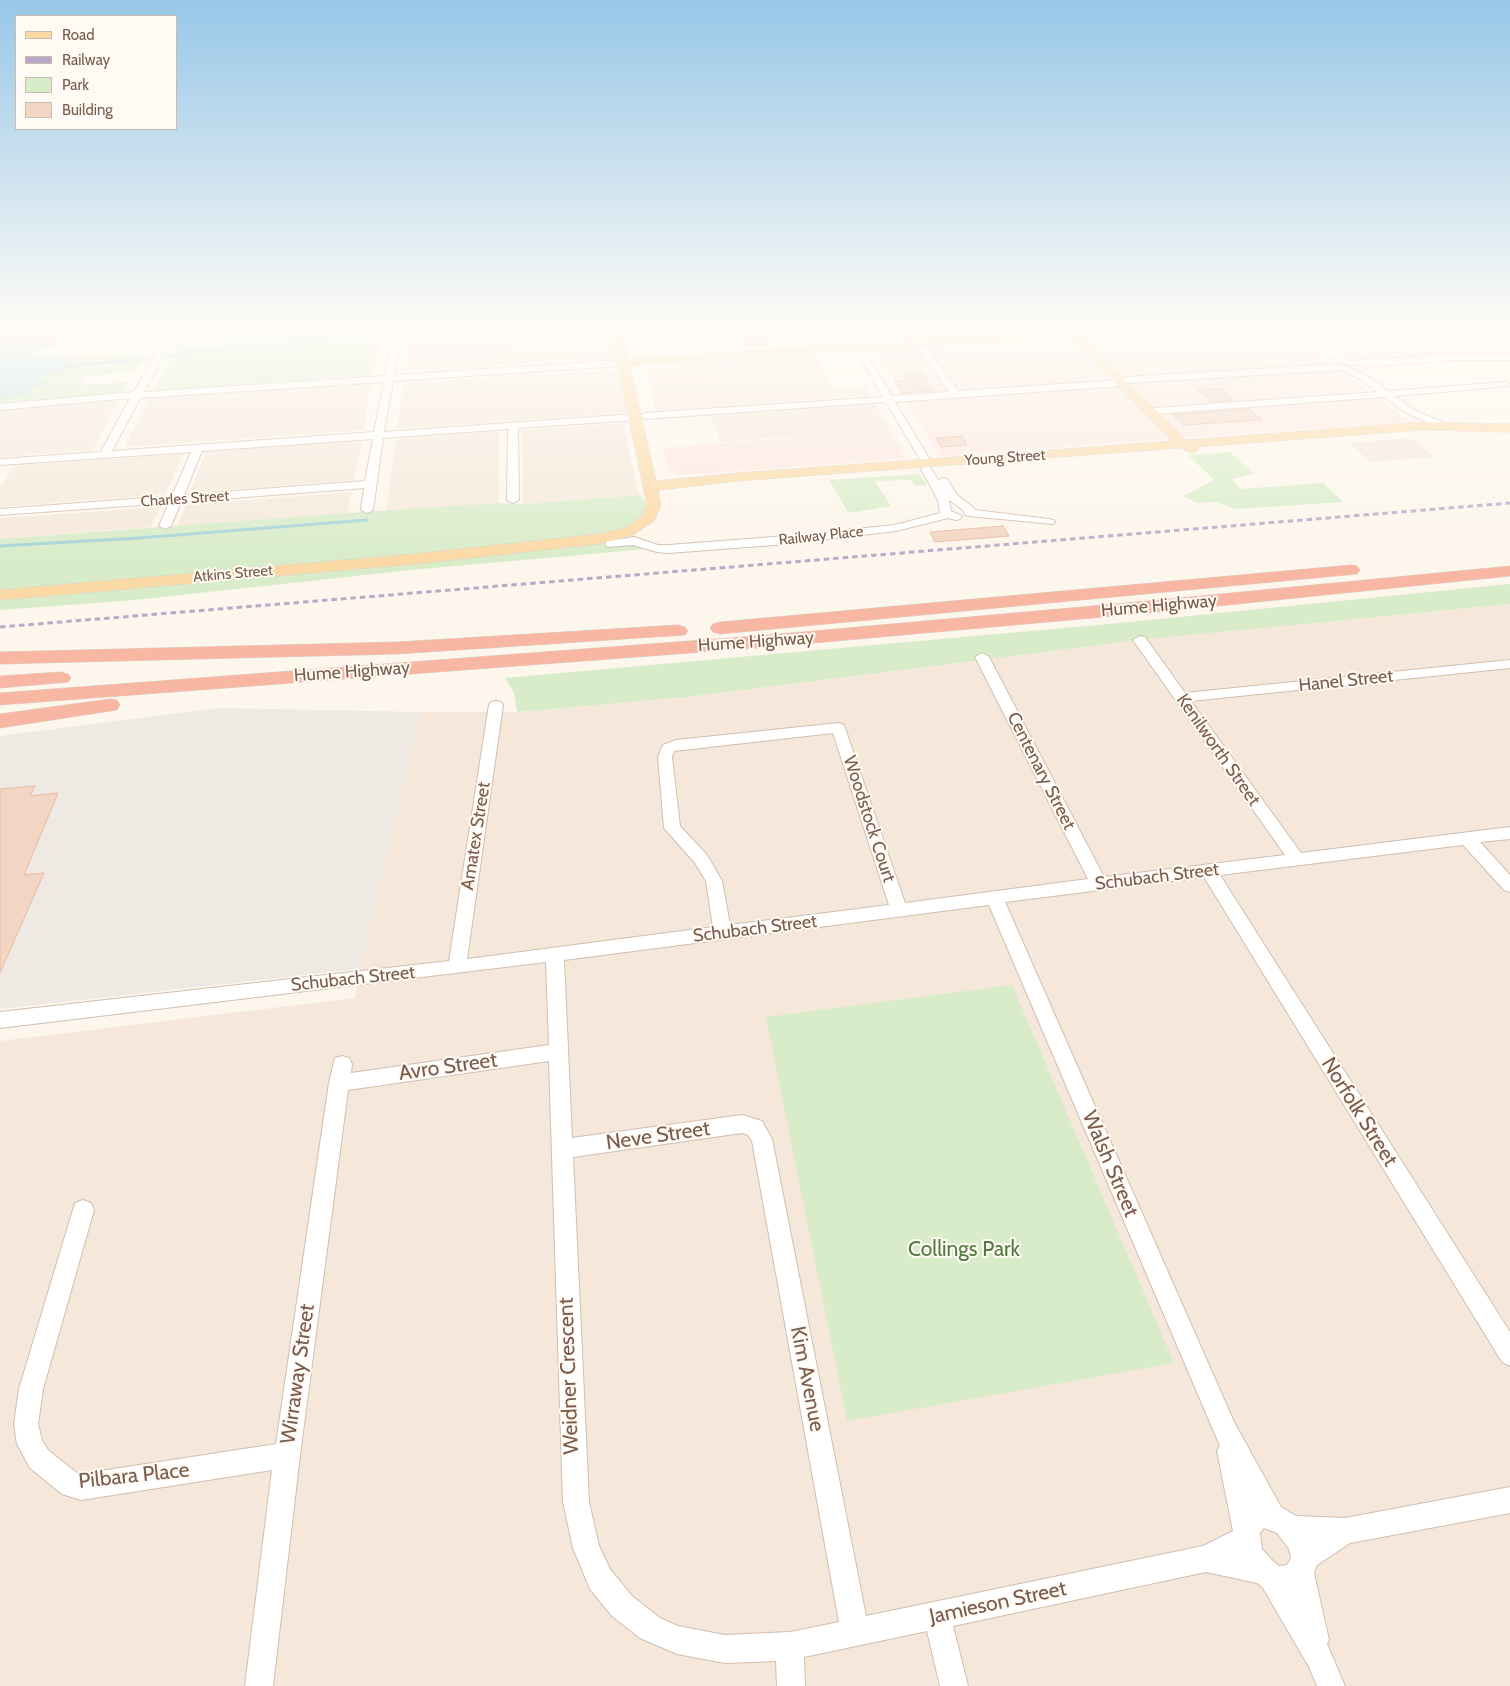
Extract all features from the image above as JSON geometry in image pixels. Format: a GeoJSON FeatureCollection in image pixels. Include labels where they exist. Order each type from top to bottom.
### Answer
{"type":"FeatureCollection","features":[{"type":"Feature","properties":{"kind":"highway","name":"Hume Highway"},"geometry":{"type":"LineString","coordinates":[[0,682],[679,631],[1510,556]]}},
{"type":"Feature","properties":{"kind":"highway","name":"Hume Highway"},"geometry":{"type":"LineString","coordinates":[[0,699],[875,632],[1510,571]]}},
{"type":"Feature","properties":{"kind":"highway"},"geometry":{"type":"LineString","coordinates":[[0,658],[397,648],[679,631]]}},
{"type":"Feature","properties":{"kind":"highway"},"geometry":{"type":"LineString","coordinates":[[0,721],[330,679],[502,664],[550,657]]}},
{"type":"Feature","properties":{"kind":"main road"},"geometry":{"type":"LineString","coordinates":[[638,406],[654,487]]}},
{"type":"Feature","properties":{"kind":"main road"},"geometry":{"type":"LineString","coordinates":[[1148,406],[1188,446]]}},
{"type":"Feature","properties":{"kind":"main road"},"geometry":{"type":"LineString","coordinates":[[640,417],[654,461],[659,469],[666,475],[682,479],[702,480]]}},
{"type":"Feature","properties":{"kind":"main road","name":"Young Street"},"geometry":{"type":"LineString","coordinates":[[654,487],[929,467],[1423,426],[1510,433]]}},
{"type":"Feature","properties":{"kind":"main road","name":"Young Street"},"geometry":{"type":"LineString","coordinates":[[1188,446],[1442,428],[1510,428]]}},
{"type":"Feature","properties":{"kind":"main road"},"geometry":{"type":"LineString","coordinates":[[654,461],[654,487]]}},
{"type":"Feature","properties":{"kind":"main road","name":"Young Street"},"geometry":{"type":"LineString","coordinates":[[654,487],[702,480],[929,467]]}},
{"type":"Feature","properties":{"kind":"main road","name":"Atkins Street"},"geometry":{"type":"LineString","coordinates":[[0,593],[414,559],[568,549],[611,544],[645,534],[656,525],[664,514],[664,507],[654,487]]}},
{"type":"Feature","properties":{"kind":"main road","name":"Atkins Street"},"geometry":{"type":"LineString","coordinates":[[414,559],[603,538],[632,530],[646,521],[652,513],[654,487]]}},
{"type":"Feature","properties":{"kind":"main road"},"geometry":{"type":"LineString","coordinates":[[543,545],[600,542],[636,534],[645,534]]}},
{"type":"Feature","properties":{"kind":"street"},"geometry":{"type":"LineString","coordinates":[[0,407],[15,406]]}},
{"type":"Feature","properties":{"kind":"street"},"geometry":{"type":"LineString","coordinates":[[105,454],[131,406]]}},
{"type":"Feature","properties":{"kind":"street"},"geometry":{"type":"LineString","coordinates":[[367,510],[384,406]]}},
{"type":"Feature","properties":{"kind":"street"},"geometry":{"type":"LineString","coordinates":[[0,472],[4,462],[796,406]]}},
{"type":"Feature","properties":{"kind":"street"},"geometry":{"type":"LineString","coordinates":[[892,406],[929,467],[947,511],[959,517],[966,509]]}},
{"type":"Feature","properties":{"kind":"street"},"geometry":{"type":"LineString","coordinates":[[1153,411],[1226,406]]}},
{"type":"Feature","properties":{"kind":"street"},"geometry":{"type":"LineString","coordinates":[[1401,406],[1442,428]]}},
{"type":"Feature","properties":{"kind":"street"},"geometry":{"type":"LineString","coordinates":[[1410,412],[1412,417],[1423,426]]}},
{"type":"Feature","properties":{"kind":"street"},"geometry":{"type":"LineString","coordinates":[[512,426],[513,500]]}},
{"type":"Feature","properties":{"kind":"street"},"geometry":{"type":"LineString","coordinates":[[165,526],[198,448]]}},
{"type":"Feature","properties":{"kind":"street"},"geometry":{"type":"LineString","coordinates":[[929,467],[966,509],[1049,522]]}},
{"type":"Feature","properties":{"kind":"street","name":"Charles Street"},"geometry":{"type":"LineString","coordinates":[[0,512],[370,484]]}},
{"type":"Feature","properties":{"kind":"street","name":"Railway Place"},"geometry":{"type":"LineString","coordinates":[[611,544],[630,541],[661,549],[787,540],[896,528],[947,511]]}},
{"type":"Feature","properties":{"kind":"street","name":"Railway Place"},"geometry":{"type":"LineString","coordinates":[[645,534],[669,544],[692,547]]}},
{"type":"Feature","properties":{"kind":"street","name":"Kenilworth Street"},"geometry":{"type":"LineString","coordinates":[[1140,640],[1297,860]]}},
{"type":"Feature","properties":{"kind":"street","name":"Centenary Street"},"geometry":{"type":"LineString","coordinates":[[982,657],[1099,884]]}},
{"type":"Feature","properties":{"kind":"street","name":"Hanel Street"},"geometry":{"type":"LineString","coordinates":[[1182,698],[1510,664]]}},
{"type":"Feature","properties":{"kind":"street","name":"Amatex Street"},"geometry":{"type":"LineString","coordinates":[[457,968],[496,705]]}},
{"type":"Feature","properties":{"kind":"street","name":"Woodstock Court"},"geometry":{"type":"LineString","coordinates":[[723,933],[714,881],[701,859],[672,828],[665,747],[840,727],[899,910]]}},
{"type":"Feature","properties":{"kind":"street","name":"Schubach Street"},"geometry":{"type":"LineString","coordinates":[[0,1020],[457,968],[1099,884],[1510,834]]}},
{"type":"Feature","properties":{"kind":"street"},"geometry":{"type":"LineString","coordinates":[[1467,839],[1510,886]]}},
{"type":"Feature","properties":{"kind":"street","name":"Norfolk Street"},"geometry":{"type":"LineString","coordinates":[[1209,871],[1510,1354]]}},
{"type":"Feature","properties":{"kind":"street","name":"Walsh Street"},"geometry":{"type":"LineString","coordinates":[[995,898],[1225,1431],[1282,1523]]}},
{"type":"Feature","properties":{"kind":"street","name":"Weidner Crescent"},"geometry":{"type":"LineString","coordinates":[[554,955],[576,1502],[586,1548],[600,1579],[622,1606],[650,1628],[677,1640],[725,1649],[790,1646]]}},
{"type":"Feature","properties":{"kind":"street","name":"Avro Street"},"geometry":{"type":"LineString","coordinates":[[340,1073],[557,1052]]}},
{"type":"Feature","properties":{"kind":"street","name":"Wirraway Street"},"geometry":{"type":"LineString","coordinates":[[259,1686],[287,1455],[340,1073]]}},
{"type":"Feature","properties":{"kind":"street","name":"Neve Street"},"geometry":{"type":"LineString","coordinates":[[561,1149],[742,1124],[755,1127]]}},
{"type":"Feature","properties":{"kind":"street","name":"Kim Avenue"},"geometry":{"type":"LineString","coordinates":[[755,1127],[762,1139],[855,1633]]}},
{"type":"Feature","properties":{"kind":"street","name":"Pilbara Place"},"geometry":{"type":"LineString","coordinates":[[82,1210],[31,1389],[26,1424],[30,1444],[39,1459],[71,1485],[81,1487],[287,1455]]}},
{"type":"Feature","properties":{"kind":"street","name":"Walsh Street"},"geometry":{"type":"LineString","coordinates":[[1225,1431],[1246,1533]]}},
{"type":"Feature","properties":{"kind":"street"},"geometry":{"type":"LineString","coordinates":[[1331,1686],[1319,1657],[1268,1574],[1250,1556],[1246,1533],[1257,1517],[1282,1523],[1345,1531],[1510,1500]]}},
{"type":"Feature","properties":{"kind":"street"},"geometry":{"type":"LineString","coordinates":[[1282,1523],[1301,1543],[1302,1565],[1319,1657]]}},
{"type":"Feature","properties":{"kind":"street"},"geometry":{"type":"LineString","coordinates":[[1268,1574],[1288,1580],[1302,1565],[1345,1531]]}},
{"type":"Feature","properties":{"kind":"street","name":"Jamieson Street"},"geometry":{"type":"LineString","coordinates":[[790,1646],[1206,1559],[1246,1533]]}},
{"type":"Feature","properties":{"kind":"street","name":"Jamieson Street"},"geometry":{"type":"LineString","coordinates":[[1206,1559],[1268,1574]]}},
{"type":"Feature","properties":{"kind":"street"},"geometry":{"type":"LineString","coordinates":[[937,1615],[954,1686]]}},
{"type":"Feature","properties":{"kind":"street"},"geometry":{"type":"LineString","coordinates":[[790,1646],[790,1686]]}},
{"type":"Feature","properties":{"kind":"shaded area"},"geometry":{"type":"Polygon","coordinates":[[[49,406],[116,406],[93,450],[0,457],[0,409],[49,406]]]}},
{"type":"Feature","properties":{"kind":"shaded area"},"geometry":{"type":"Polygon","coordinates":[[[146,406],[367,406],[364,430],[125,447],[146,406]]]}},
{"type":"Feature","properties":{"kind":"shaded area"},"geometry":{"type":"Polygon","coordinates":[[[400,406],[625,406],[627,413],[397,429],[400,406]]]}},
{"type":"Feature","properties":{"kind":"shaded area"},"geometry":{"type":"Polygon","coordinates":[[[655,406],[732,406],[656,411],[655,406]]]}},
{"type":"Feature","properties":{"kind":"shaded area"},"geometry":{"type":"Polygon","coordinates":[[[876,406],[891,430],[720,442],[711,416],[876,406]]]}},
{"type":"Feature","properties":{"kind":"shaded area"},"geometry":{"type":"Polygon","coordinates":[[[909,406],[1388,406],[1411,423],[1261,432],[940,456],[909,406]]]}},
{"type":"Feature","properties":{"kind":"shaded area"},"geometry":{"type":"Polygon","coordinates":[[[623,423],[639,495],[523,504],[522,430],[623,423]]]}},
{"type":"Feature","properties":{"kind":"shaded area"},"geometry":{"type":"Polygon","coordinates":[[[891,430],[905,455],[903,459],[681,475],[668,469],[664,448],[891,430]]]}},
{"type":"Feature","properties":{"kind":"shaded area"},"geometry":{"type":"Polygon","coordinates":[[[499,431],[499,503],[386,512],[396,439],[499,431]]]}},
{"type":"Feature","properties":{"kind":"shaded area"},"geometry":{"type":"Polygon","coordinates":[[[1411,438],[1435,457],[1371,462],[1348,443],[1411,438]]]}},
{"type":"Feature","properties":{"kind":"shaded area"},"geometry":{"type":"Polygon","coordinates":[[[362,441],[354,480],[190,493],[205,452],[362,441]]]}},
{"type":"Feature","properties":{"kind":"shaded area"},"geometry":{"type":"Polygon","coordinates":[[[183,454],[166,494],[0,507],[0,488],[14,466],[183,454]]]}},
{"type":"Feature","properties":{"kind":"shaded area"},"geometry":{"type":"Polygon","coordinates":[[[352,492],[347,513],[177,526],[186,505],[352,492]]]}},
{"type":"Feature","properties":{"kind":"shaded area"},"geometry":{"type":"Polygon","coordinates":[[[160,507],[151,527],[0,539],[0,518],[160,507]]]}},
{"type":"Feature","properties":{"kind":"shaded area"},"geometry":{"type":"Polygon","coordinates":[[[1510,604],[1510,1686],[0,1686],[0,1041],[355,998],[362,958],[421,712],[517,712],[688,697],[1140,640],[1510,604]]]}},
{"type":"Feature","properties":{"kind":"shaded area"},"geometry":{"type":"Polygon","coordinates":[[[218,708],[421,712],[360,969],[0,1009],[0,736],[218,708]]]}},
{"type":"Feature","properties":{"kind":"green space"},"geometry":{"type":"Polygon","coordinates":[[[1230,452],[1254,474],[1232,479],[1241,489],[1323,483],[1343,502],[1236,509],[1215,502],[1197,503],[1183,496],[1214,480],[1188,455],[1230,452]]]}},
{"type":"Feature","properties":{"kind":"green space"},"geometry":{"type":"Polygon","coordinates":[[[920,474],[927,485],[916,486],[910,480],[875,481],[891,506],[856,512],[848,512],[829,480],[920,474]]]}},
{"type":"Feature","properties":{"kind":"green space"},"geometry":{"type":"Polygon","coordinates":[[[639,495],[646,501],[646,513],[633,526],[614,533],[647,549],[411,570],[135,600],[0,610],[0,539],[347,513],[499,503],[523,504],[639,495]]]}},
{"type":"Feature","properties":{"kind":"green space"},"geometry":{"type":"Polygon","coordinates":[[[1510,584],[1510,604],[1140,640],[688,697],[517,712],[514,693],[505,678],[1120,623],[1510,584]]]}},
{"type":"Feature","properties":{"kind":"green space","name":"Collings Park"},"geometry":{"type":"Polygon","coordinates":[[[1012,985],[1174,1363],[847,1421],[766,1017],[1012,985]]]}},
{"type":"Feature","properties":{"kind":"building"},"geometry":{"type":"Polygon","coordinates":[[[1249,409],[1262,420],[1184,425],[1173,415],[1249,409]]]}},
{"type":"Feature","properties":{"kind":"building"},"geometry":{"type":"Polygon","coordinates":[[[962,436],[967,445],[941,447],[936,438],[962,436]]]}},
{"type":"Feature","properties":{"kind":"building"},"geometry":{"type":"Polygon","coordinates":[[[1003,526],[1009,536],[935,542],[930,532],[1003,526]]]}},
{"type":"Feature","properties":{"kind":"building"},"geometry":{"type":"Polygon","coordinates":[[[35,786],[30,796],[58,793],[24,875],[44,873],[0,973],[0,789],[35,786]]]}},
{"type":"Feature","properties":{"kind":"waterway"},"geometry":{"type":"LineString","coordinates":[[0,546],[139,538],[367,520]]}},
{"type":"Feature","properties":{"kind":"railway"},"geometry":{"type":"LineString","coordinates":[[0,627],[1510,503]]}}]}
